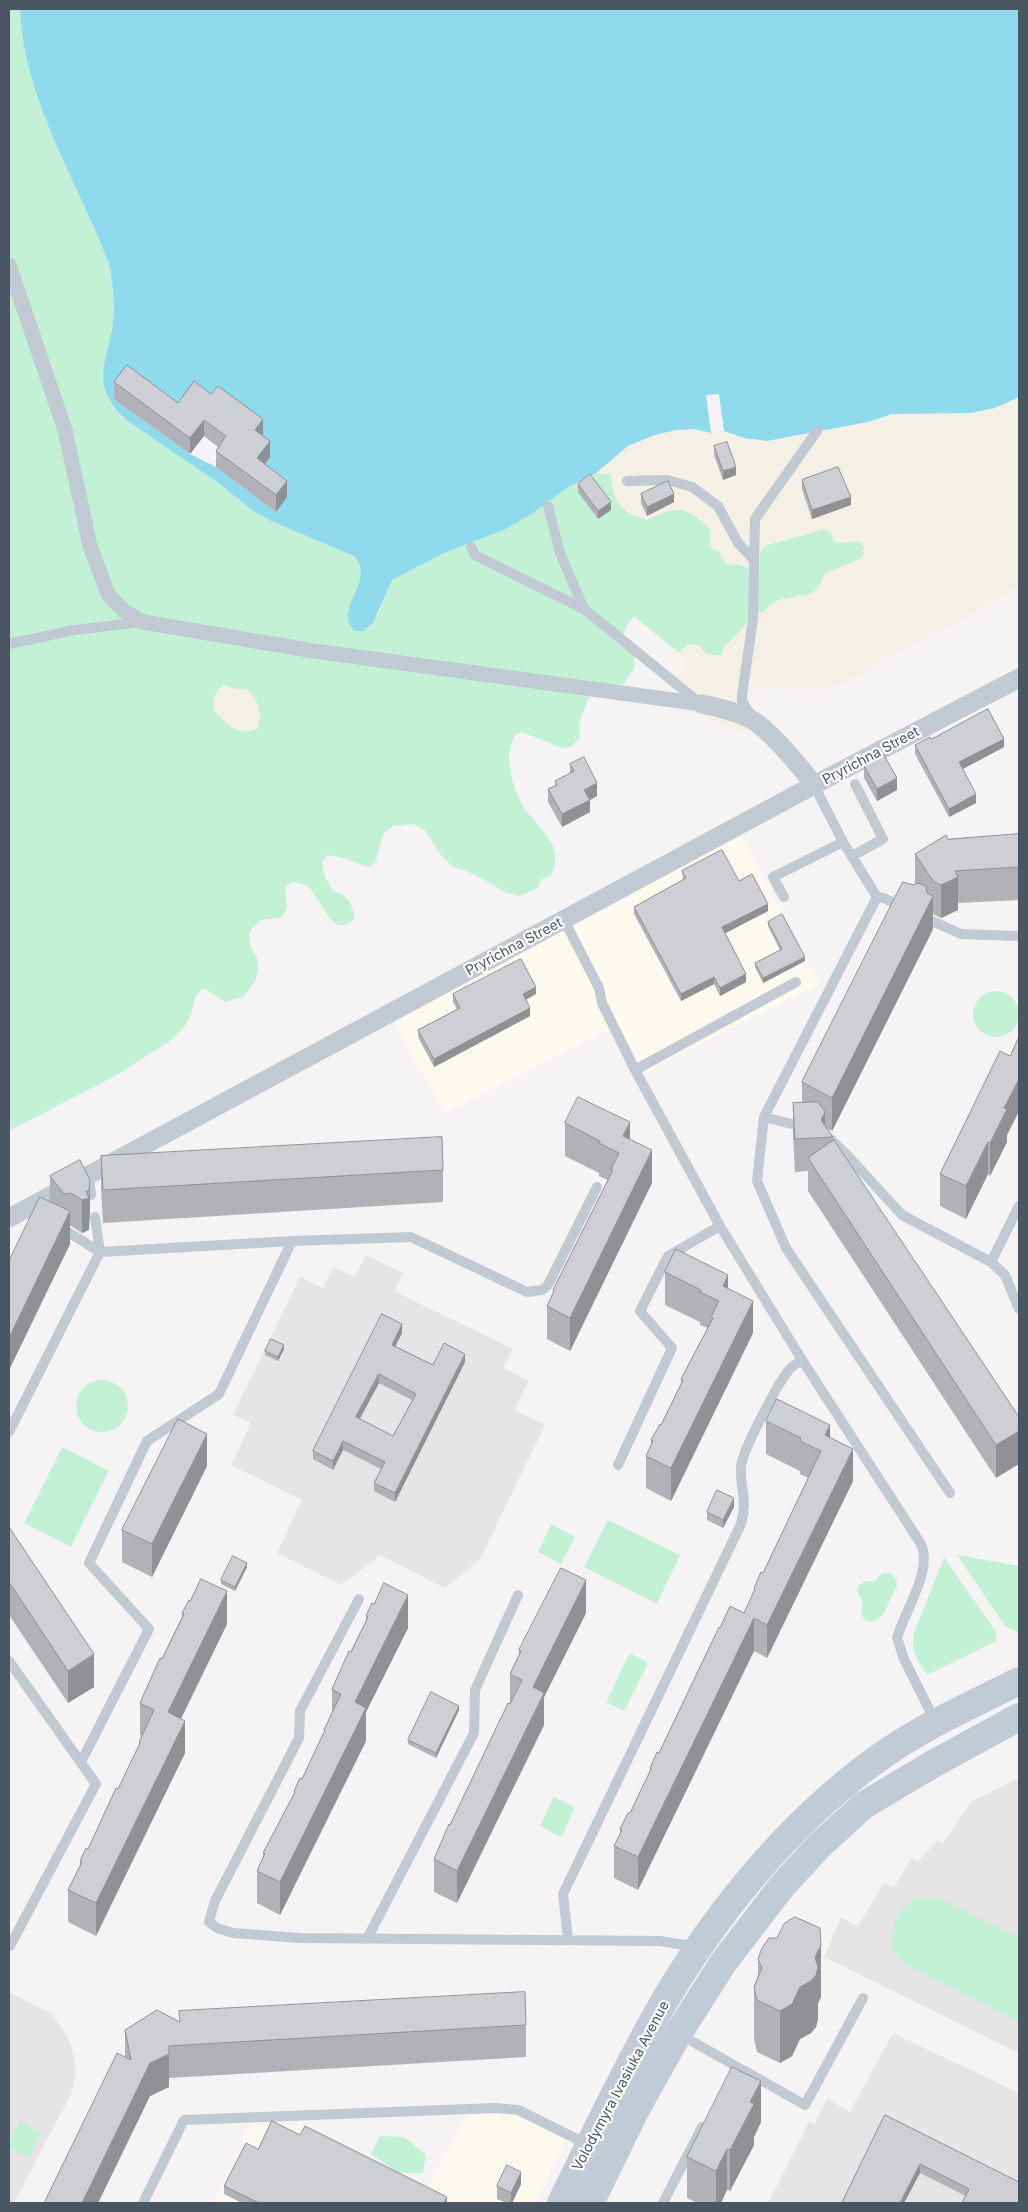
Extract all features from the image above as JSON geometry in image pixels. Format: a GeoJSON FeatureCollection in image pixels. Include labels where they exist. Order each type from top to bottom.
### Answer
{"type":"FeatureCollection","features":[{"type":"Feature","properties":{"kind":"main road","name":"Volodymyra Ivasiuka Avenue"},"geometry":{"type":"LineString","coordinates":[[560,2203],[653,2020],[698,1948],[748,1882],[790,1833],[834,1792],[881,1756],[936,1723],[1019,1681]]}},
{"type":"Feature","properties":{"kind":"main road","name":"Volodymyra Ivasiuka Avenue"},"geometry":{"type":"LineString","coordinates":[[590,2203],[634,2113],[678,2034],[723,1962],[784,1885],[820,1845],[864,1806],[933,1764],[1019,1717]]}},
{"type":"Feature","properties":{"kind":"street"},"geometry":{"type":"LineString","coordinates":[[9,265],[65,430],[93,554],[108,594],[124,611],[143,622],[314,651],[702,704],[718,708],[756,722],[803,770],[814,785]]}},
{"type":"Feature","properties":{"kind":"street","name":"Pryrichna Street"},"geometry":{"type":"LineString","coordinates":[[9,1218],[40,1209],[89,1175],[814,785],[1019,678]]}},
{"type":"Feature","properties":{"kind":"lane"},"geometry":{"type":"LineString","coordinates":[[756,722],[742,701],[753,619],[755,519],[817,431]]}},
{"type":"Feature","properties":{"kind":"lane"},"geometry":{"type":"LineString","coordinates":[[626,481],[667,480],[692,487],[718,506],[738,543],[754,560]]}},
{"type":"Feature","properties":{"kind":"lane"},"geometry":{"type":"LineString","coordinates":[[548,506],[560,553],[584,609]]}},
{"type":"Feature","properties":{"kind":"lane"},"geometry":{"type":"LineString","coordinates":[[471,547],[476,555],[584,609],[702,704]]}},
{"type":"Feature","properties":{"kind":"lane"},"geometry":{"type":"LineString","coordinates":[[9,644],[74,630],[143,622]]}},
{"type":"Feature","properties":{"kind":"lane"},"geometry":{"type":"LineString","coordinates":[[852,856],[883,839],[855,784]]}},
{"type":"Feature","properties":{"kind":"lane"},"geometry":{"type":"LineString","coordinates":[[814,785],[843,842],[877,897],[913,912]]}},
{"type":"Feature","properties":{"kind":"lane"},"geometry":{"type":"LineString","coordinates":[[784,897],[773,877],[843,842]]}},
{"type":"Feature","properties":{"kind":"lane"},"geometry":{"type":"LineString","coordinates":[[877,897],[764,1117],[757,1181],[786,1248],[950,1493]]}},
{"type":"Feature","properties":{"kind":"lane"},"geometry":{"type":"LineString","coordinates":[[564,920],[599,988],[602,1003],[636,1070],[720,1226],[802,1360],[914,1531],[925,1552],[923,1571],[897,1638],[904,1659],[936,1723]]}},
{"type":"Feature","properties":{"kind":"lane"},"geometry":{"type":"LineString","coordinates":[[932,920],[961,934],[1019,936]]}},
{"type":"Feature","properties":{"kind":"lane"},"geometry":{"type":"LineString","coordinates":[[636,1070],[796,982]]}},
{"type":"Feature","properties":{"kind":"lane"},"geometry":{"type":"LineString","coordinates":[[764,1117],[806,1127]]}},
{"type":"Feature","properties":{"kind":"lane"},"geometry":{"type":"LineString","coordinates":[[825,1135],[849,1156],[902,1215],[991,1262],[1005,1274],[1019,1309]]}},
{"type":"Feature","properties":{"kind":"lane"},"geometry":{"type":"LineString","coordinates":[[89,1175],[92,1195]]}},
{"type":"Feature","properties":{"kind":"lane"},"geometry":{"type":"LineString","coordinates":[[68,1232],[100,1252],[292,1241],[411,1237],[527,1292],[534,1293],[548,1285],[597,1187]]}},
{"type":"Feature","properties":{"kind":"lane"},"geometry":{"type":"LineString","coordinates":[[991,1262],[1019,1206]]}},
{"type":"Feature","properties":{"kind":"lane"},"geometry":{"type":"LineString","coordinates":[[9,1432],[100,1252],[95,1217]]}},
{"type":"Feature","properties":{"kind":"lane"},"geometry":{"type":"LineString","coordinates":[[618,1465],[672,1348],[640,1311],[668,1256],[720,1226]]}},
{"type":"Feature","properties":{"kind":"lane"},"geometry":{"type":"LineString","coordinates":[[80,1762],[149,1629],[90,1563],[147,1442],[219,1394],[292,1241]]}},
{"type":"Feature","properties":{"kind":"lane"},"geometry":{"type":"LineString","coordinates":[[568,1939],[563,1894],[741,1524],[746,1508],[740,1465],[745,1452],[782,1380],[790,1368],[802,1360]]}},
{"type":"Feature","properties":{"kind":"lane"},"geometry":{"type":"LineString","coordinates":[[367,1939],[474,1733],[475,1690],[518,1595]]}},
{"type":"Feature","properties":{"kind":"lane"},"geometry":{"type":"LineString","coordinates":[[359,1599],[300,1711],[299,1738],[215,1901],[209,1922],[218,1928],[232,1933],[367,1939],[660,1941],[698,1948]]}},
{"type":"Feature","properties":{"kind":"lane"},"geometry":{"type":"LineString","coordinates":[[9,1661],[96,1784],[10,1946]]}},
{"type":"Feature","properties":{"kind":"lane"},"geometry":{"type":"LineString","coordinates":[[678,2034],[805,2105],[863,1998]]}},
{"type":"Feature","properties":{"kind":"lane"},"geometry":{"type":"LineString","coordinates":[[143,2203],[184,2120],[495,2108],[518,2110],[589,2145]]}},
{"type":"Feature","properties":{"kind":"lane"},"geometry":{"type":"LineString","coordinates":[[663,2203],[702,2127]]}},
{"type":"Feature","properties":{"kind":"shaded area"},"geometry":{"type":"Polygon","coordinates":[[[740,832],[819,984],[645,1072],[618,1025],[445,1113],[392,1019],[740,832]]]}},
{"type":"Feature","properties":{"kind":"shaded area"},"geometry":{"type":"Polygon","coordinates":[[[366,1255],[403,1273],[394,1291],[513,1349],[503,1368],[529,1381],[514,1410],[545,1425],[480,1559],[445,1588],[380,1555],[341,1585],[277,1553],[302,1500],[231,1465],[251,1423],[233,1415],[300,1277],[323,1288],[333,1267],[355,1277],[366,1255]]]}},
{"type":"Feature","properties":{"kind":"shaded area"},"geometry":{"type":"Polygon","coordinates":[[[1019,1778],[1019,2053],[824,1957],[841,1918],[858,1926],[884,1883],[894,1888],[911,1858],[918,1861],[938,1840],[943,1843],[972,1801],[1019,1778]]]}},
{"type":"Feature","properties":{"kind":"shaded area"},"geometry":{"type":"Polygon","coordinates":[[[9,1992],[52,2014],[68,2038],[73,2051],[76,2070],[72,2092],[14,2203],[9,2203],[9,1992]]]}},
{"type":"Feature","properties":{"kind":"shaded area"},"geometry":{"type":"Polygon","coordinates":[[[893,2033],[1019,2093],[1019,2203],[768,2203],[809,2122],[815,2124],[827,2099],[850,2112],[893,2033]]]}},
{"type":"Feature","properties":{"kind":"shaded area"},"geometry":{"type":"Polygon","coordinates":[[[516,2112],[566,2138],[535,2203],[215,2203],[214,2201],[251,2124],[302,2126],[427,2188],[467,2115],[516,2112]]]}},
{"type":"Feature","properties":{"kind":"green space"},"geometry":{"type":"Polygon","coordinates":[[[9,9],[20,9],[23,42],[41,108],[109,264],[114,305],[113,321],[104,367],[105,387],[108,397],[126,420],[217,482],[253,511],[271,521],[354,556],[360,568],[360,575],[357,590],[348,610],[357,631],[365,629],[376,618],[392,580],[444,553],[504,530],[530,515],[570,486],[595,474],[611,474],[646,520],[673,510],[687,511],[694,515],[710,529],[711,547],[719,552],[727,565],[759,561],[761,548],[767,545],[825,529],[831,532],[834,541],[837,543],[858,541],[865,547],[863,554],[854,563],[835,569],[824,576],[818,589],[814,592],[802,597],[778,601],[763,612],[751,617],[729,643],[721,656],[707,654],[698,645],[688,645],[679,653],[634,616],[626,627],[623,637],[635,653],[634,669],[624,684],[589,697],[579,723],[580,737],[571,747],[562,748],[522,732],[515,735],[509,758],[514,785],[525,809],[550,840],[556,856],[551,875],[541,880],[538,888],[520,896],[504,892],[465,870],[453,867],[440,854],[425,830],[413,824],[393,826],[384,833],[375,863],[368,867],[344,858],[327,855],[322,862],[325,877],[333,891],[342,894],[349,901],[354,911],[354,919],[346,925],[339,925],[327,915],[308,887],[293,882],[285,888],[287,908],[281,918],[261,920],[253,927],[249,935],[251,948],[257,957],[258,968],[256,980],[244,996],[225,1002],[204,988],[196,995],[191,1015],[185,1026],[173,1039],[117,1075],[9,1131],[9,9]]]}},
{"type":"Feature","properties":{"kind":"green space"},"geometry":{"type":"Polygon","coordinates":[[[996,991],[1009,995],[1015,1001],[1019,1014],[1015,1027],[1009,1033],[996,1037],[983,1033],[977,1027],[973,1014],[977,1001],[983,995],[996,991]]]}},
{"type":"Feature","properties":{"kind":"green space"},"geometry":{"type":"Polygon","coordinates":[[[97,1380],[107,1380],[121,1387],[128,1401],[128,1411],[121,1425],[107,1432],[97,1432],[87,1428],[80,1421],[76,1411],[76,1401],[80,1391],[87,1384],[97,1380]]]}},
{"type":"Feature","properties":{"kind":"green space"},"geometry":{"type":"Polygon","coordinates":[[[62,1447],[109,1471],[71,1547],[24,1523],[62,1447]]]}},
{"type":"Feature","properties":{"kind":"green space"},"geometry":{"type":"Polygon","coordinates":[[[608,1520],[680,1555],[657,1604],[584,1567],[608,1520]]]}},
{"type":"Feature","properties":{"kind":"green space"},"geometry":{"type":"Polygon","coordinates":[[[551,1524],[575,1537],[561,1564],[538,1552],[551,1524]]]}},
{"type":"Feature","properties":{"kind":"green space"},"geometry":{"type":"Polygon","coordinates":[[[957,1555],[1019,1566],[1019,1633],[1005,1626],[957,1555]]]}},
{"type":"Feature","properties":{"kind":"green space"},"geometry":{"type":"Polygon","coordinates":[[[944,1557],[996,1632],[996,1641],[927,1675],[914,1650],[914,1633],[944,1557]]]}},
{"type":"Feature","properties":{"kind":"green space"},"geometry":{"type":"Polygon","coordinates":[[[882,1573],[890,1573],[896,1579],[897,1585],[883,1615],[871,1622],[865,1620],[861,1614],[863,1603],[857,1591],[859,1585],[866,1581],[875,1581],[882,1573]]]}},
{"type":"Feature","properties":{"kind":"green space"},"geometry":{"type":"Polygon","coordinates":[[[630,1653],[648,1663],[624,1711],[606,1702],[630,1653]]]}},
{"type":"Feature","properties":{"kind":"green space"},"geometry":{"type":"Polygon","coordinates":[[[554,1797],[575,1808],[561,1837],[540,1826],[554,1797]]]}},
{"type":"Feature","properties":{"kind":"green space"},"geometry":{"type":"Polygon","coordinates":[[[916,1898],[939,1898],[1019,1938],[1019,2022],[905,1965],[891,1948],[892,1932],[899,1914],[916,1898]]]}},
{"type":"Feature","properties":{"kind":"green space"},"geometry":{"type":"Polygon","coordinates":[[[19,2121],[42,2133],[29,2158],[9,2148],[9,2141],[19,2121]]]}},
{"type":"Feature","properties":{"kind":"green space"},"geometry":{"type":"Polygon","coordinates":[[[380,2136],[404,2137],[426,2155],[423,2173],[398,2173],[371,2154],[380,2136]]]}},
{"type":"Feature","properties":{"kind":"sand"},"geometry":{"type":"Polygon","coordinates":[[[1019,397],[1019,585],[968,616],[831,689],[755,688],[749,694],[749,703],[755,713],[752,727],[745,730],[731,729],[697,714],[673,707],[672,699],[675,679],[686,668],[687,664],[680,653],[683,648],[698,645],[707,654],[721,656],[725,645],[739,633],[752,616],[765,611],[773,603],[780,600],[813,593],[828,572],[861,559],[865,547],[858,541],[838,543],[833,539],[831,532],[825,529],[767,545],[761,551],[760,565],[757,572],[740,565],[727,565],[719,552],[711,547],[710,529],[694,515],[687,511],[673,510],[646,520],[637,517],[619,504],[613,492],[611,474],[595,474],[628,446],[655,435],[676,430],[694,429],[711,433],[724,431],[744,438],[792,437],[868,422],[892,414],[971,413],[1019,397]]]}},
{"type":"Feature","properties":{"kind":"sand"},"geometry":{"type":"Polygon","coordinates":[[[224,685],[236,689],[248,689],[252,694],[260,713],[257,729],[250,731],[238,730],[227,724],[214,710],[215,696],[224,685]]]}},
{"type":"Feature","properties":{"kind":"water"},"geometry":{"type":"Polygon","coordinates":[[[20,9],[1019,9],[1019,397],[995,408],[971,413],[892,414],[868,422],[767,441],[744,438],[724,431],[711,433],[694,429],[676,430],[655,435],[628,446],[595,474],[570,486],[530,515],[504,530],[444,553],[392,580],[373,623],[363,631],[355,631],[349,624],[348,616],[348,610],[357,589],[360,575],[360,568],[354,556],[271,521],[253,511],[217,482],[126,420],[108,397],[103,378],[114,313],[113,288],[109,264],[41,108],[23,42],[20,9]]]}},
{"type":"Feature","properties":{"kind":"pier"},"geometry":{"type":"Polygon","coordinates":[[[127,382],[178,419],[263,436],[255,447],[270,457],[257,475],[287,497],[276,512],[216,467],[190,454],[114,399],[127,382]]]}},
{"type":"Feature","properties":{"kind":"pier"},"geometry":{"type":"Polygon","coordinates":[[[719,394],[724,431],[711,433],[706,395],[719,394]]]}},
{"type":"Feature","properties":{"kind":"building"},"geometry":{"type":"Polygon","coordinates":[[[127,365],[178,403],[194,381],[211,394],[218,386],[263,419],[255,430],[270,441],[257,458],[287,481],[276,495],[216,451],[226,436],[204,420],[190,438],[114,382],[127,365]]]}},
{"type":"Feature","properties":{"kind":"building"},"geometry":{"type":"Polygon","coordinates":[[[727,442],[736,467],[723,471],[714,446],[727,442]]]}},
{"type":"Feature","properties":{"kind":"building"},"geometry":{"type":"Polygon","coordinates":[[[838,467],[851,497],[812,510],[802,480],[838,467]]]}},
{"type":"Feature","properties":{"kind":"building"},"geometry":{"type":"Polygon","coordinates":[[[590,474],[611,502],[598,511],[578,484],[590,474]]]}},
{"type":"Feature","properties":{"kind":"building"},"geometry":{"type":"Polygon","coordinates":[[[668,481],[674,494],[647,507],[641,494],[668,481]]]}},
{"type":"Feature","properties":{"kind":"building"},"geometry":{"type":"Polygon","coordinates":[[[988,709],[1004,739],[959,762],[976,794],[949,809],[915,745],[930,737],[931,739],[988,709]]]}},
{"type":"Feature","properties":{"kind":"building"},"geometry":{"type":"Polygon","coordinates":[[[884,755],[897,778],[877,789],[864,766],[884,755]]]}},
{"type":"Feature","properties":{"kind":"building"},"geometry":{"type":"Polygon","coordinates":[[[584,757],[597,783],[584,790],[590,800],[562,814],[548,789],[557,785],[555,781],[574,771],[570,764],[584,757]]]}},
{"type":"Feature","properties":{"kind":"building"},"geometry":{"type":"Polygon","coordinates":[[[1019,834],[1019,867],[955,871],[958,877],[941,885],[934,882],[915,854],[946,835],[948,839],[1019,834]]]}},
{"type":"Feature","properties":{"kind":"building"},"geometry":{"type":"Polygon","coordinates":[[[722,850],[739,881],[752,874],[768,904],[722,927],[746,974],[720,988],[714,977],[681,994],[634,907],[686,878],[682,871],[722,850]]]}},
{"type":"Feature","properties":{"kind":"building"},"geometry":{"type":"Polygon","coordinates":[[[903,882],[913,885],[918,883],[926,886],[927,893],[933,896],[832,1098],[802,1082],[903,882]]]}},
{"type":"Feature","properties":{"kind":"building"},"geometry":{"type":"Polygon","coordinates":[[[782,914],[805,957],[763,978],[755,963],[782,949],[768,922],[782,914]]]}},
{"type":"Feature","properties":{"kind":"building"},"geometry":{"type":"Polygon","coordinates":[[[521,959],[536,987],[523,994],[530,1008],[434,1059],[418,1030],[460,1008],[453,994],[521,959]]]}},
{"type":"Feature","properties":{"kind":"building"},"geometry":{"type":"Polygon","coordinates":[[[1019,1037],[1019,1081],[1004,1108],[1007,1109],[990,1143],[988,1142],[966,1186],[940,1174],[1000,1051],[1010,1056],[1019,1037]]]}},
{"type":"Feature","properties":{"kind":"building"},"geometry":{"type":"Polygon","coordinates":[[[578,1097],[630,1122],[623,1136],[652,1150],[570,1318],[547,1306],[553,1290],[613,1170],[611,1169],[619,1153],[565,1123],[578,1097]]]}},
{"type":"Feature","properties":{"kind":"building"},"geometry":{"type":"Polygon","coordinates":[[[818,1102],[825,1112],[821,1120],[833,1137],[795,1139],[793,1103],[818,1102]]]}},
{"type":"Feature","properties":{"kind":"building"},"geometry":{"type":"Polygon","coordinates":[[[442,1137],[443,1170],[103,1190],[101,1156],[442,1137]]]}},
{"type":"Feature","properties":{"kind":"building"},"geometry":{"type":"Polygon","coordinates":[[[834,1140],[1019,1417],[1019,1431],[996,1445],[808,1158],[834,1140]]]}},
{"type":"Feature","properties":{"kind":"building"},"geometry":{"type":"Polygon","coordinates":[[[80,1160],[90,1180],[89,1191],[86,1191],[89,1198],[82,1200],[71,1193],[64,1194],[50,1176],[80,1160]]]}},
{"type":"Feature","properties":{"kind":"building"},"geometry":{"type":"Polygon","coordinates":[[[40,1197],[70,1211],[9,1338],[9,1261],[40,1197]]]}},
{"type":"Feature","properties":{"kind":"building"},"geometry":{"type":"Polygon","coordinates":[[[676,1249],[728,1275],[723,1286],[753,1301],[671,1468],[646,1456],[653,1441],[651,1440],[661,1425],[683,1380],[681,1379],[713,1318],[711,1317],[719,1301],[665,1272],[676,1249]]]}},
{"type":"Feature","properties":{"kind":"building"},"geometry":{"type":"Polygon","coordinates":[[[382,1314],[402,1324],[392,1345],[433,1365],[444,1343],[465,1354],[395,1493],[374,1483],[385,1462],[343,1441],[333,1461],[313,1451],[382,1314]],[[379,1374],[356,1417],[393,1436],[416,1394],[379,1374]]]}},
{"type":"Feature","properties":{"kind":"building"},"geometry":{"type":"Polygon","coordinates":[[[271,1339],[284,1345],[278,1357],[265,1351],[271,1339]]]}},
{"type":"Feature","properties":{"kind":"building"},"geometry":{"type":"Polygon","coordinates":[[[777,1399],[830,1425],[825,1435],[853,1449],[767,1625],[754,1618],[638,1857],[614,1846],[622,1830],[620,1829],[628,1813],[630,1813],[657,1752],[659,1753],[730,1606],[744,1613],[761,1572],[763,1573],[821,1451],[800,1441],[801,1438],[766,1421],[777,1399]]]}},
{"type":"Feature","properties":{"kind":"building"},"geometry":{"type":"Polygon","coordinates":[[[178,1419],[207,1434],[152,1544],[122,1530],[178,1419]]]}},
{"type":"Feature","properties":{"kind":"building"},"geometry":{"type":"Polygon","coordinates":[[[717,1490],[734,1498],[723,1520],[707,1512],[717,1490]]]}},
{"type":"Feature","properties":{"kind":"building"},"geometry":{"type":"Polygon","coordinates":[[[9,1527],[94,1654],[68,1671],[9,1582],[9,1527]]]}},
{"type":"Feature","properties":{"kind":"building"},"geometry":{"type":"Polygon","coordinates":[[[233,1556],[247,1563],[235,1587],[221,1580],[233,1556]]]}},
{"type":"Feature","properties":{"kind":"building"},"geometry":{"type":"Polygon","coordinates":[[[561,1568],[586,1580],[533,1687],[544,1693],[457,1871],[434,1859],[508,1703],[510,1704],[522,1680],[510,1674],[521,1651],[519,1650],[561,1568]]]}},
{"type":"Feature","properties":{"kind":"building"},"geometry":{"type":"Polygon","coordinates":[[[201,1579],[227,1591],[168,1712],[185,1721],[96,1903],[68,1890],[82,1862],[80,1861],[86,1848],[88,1849],[116,1788],[118,1789],[140,1743],[154,1710],[140,1703],[160,1658],[162,1659],[184,1614],[182,1613],[201,1579]]]}},
{"type":"Feature","properties":{"kind":"building"},"geometry":{"type":"Polygon","coordinates":[[[384,1583],[408,1595],[355,1702],[366,1708],[280,1882],[257,1871],[265,1853],[263,1853],[295,1792],[300,1778],[302,1779],[325,1730],[341,1694],[332,1689],[349,1651],[351,1652],[368,1617],[366,1616],[372,1603],[374,1604],[384,1583]]]}},
{"type":"Feature","properties":{"kind":"building"},"geometry":{"type":"Polygon","coordinates":[[[431,1692],[459,1706],[436,1753],[408,1740],[431,1692]]]}},
{"type":"Feature","properties":{"kind":"building"},"geometry":{"type":"Polygon","coordinates":[[[795,1917],[820,1928],[821,1945],[815,1957],[818,1967],[816,1975],[811,1981],[800,1987],[792,2004],[780,2011],[757,2000],[754,1987],[762,1968],[758,1959],[762,1948],[769,1938],[777,1938],[784,1924],[795,1917]]]}},
{"type":"Feature","properties":{"kind":"building"},"geometry":{"type":"Polygon","coordinates":[[[525,1992],[526,2025],[169,2046],[169,2054],[150,2063],[82,2203],[44,2203],[117,2053],[131,2060],[125,2030],[157,2010],[180,2022],[179,2011],[525,1992]]]}},
{"type":"Feature","properties":{"kind":"building"},"geometry":{"type":"Polygon","coordinates":[[[732,2067],[761,2081],[750,2102],[754,2104],[730,2150],[727,2149],[716,2171],[687,2157],[732,2067]]]}},
{"type":"Feature","properties":{"kind":"building"},"geometry":{"type":"Polygon","coordinates":[[[885,2115],[1019,2182],[1018,2203],[962,2203],[969,2189],[920,2164],[900,2203],[842,2203],[885,2115]]]}},
{"type":"Feature","properties":{"kind":"building"},"geometry":{"type":"Polygon","coordinates":[[[272,2121],[300,2135],[305,2126],[447,2197],[444,2203],[259,2203],[224,2186],[246,2143],[258,2149],[272,2121]]]}},
{"type":"Feature","properties":{"kind":"building"},"geometry":{"type":"Polygon","coordinates":[[[507,2165],[521,2172],[511,2193],[497,2186],[507,2165]]]}}]}
